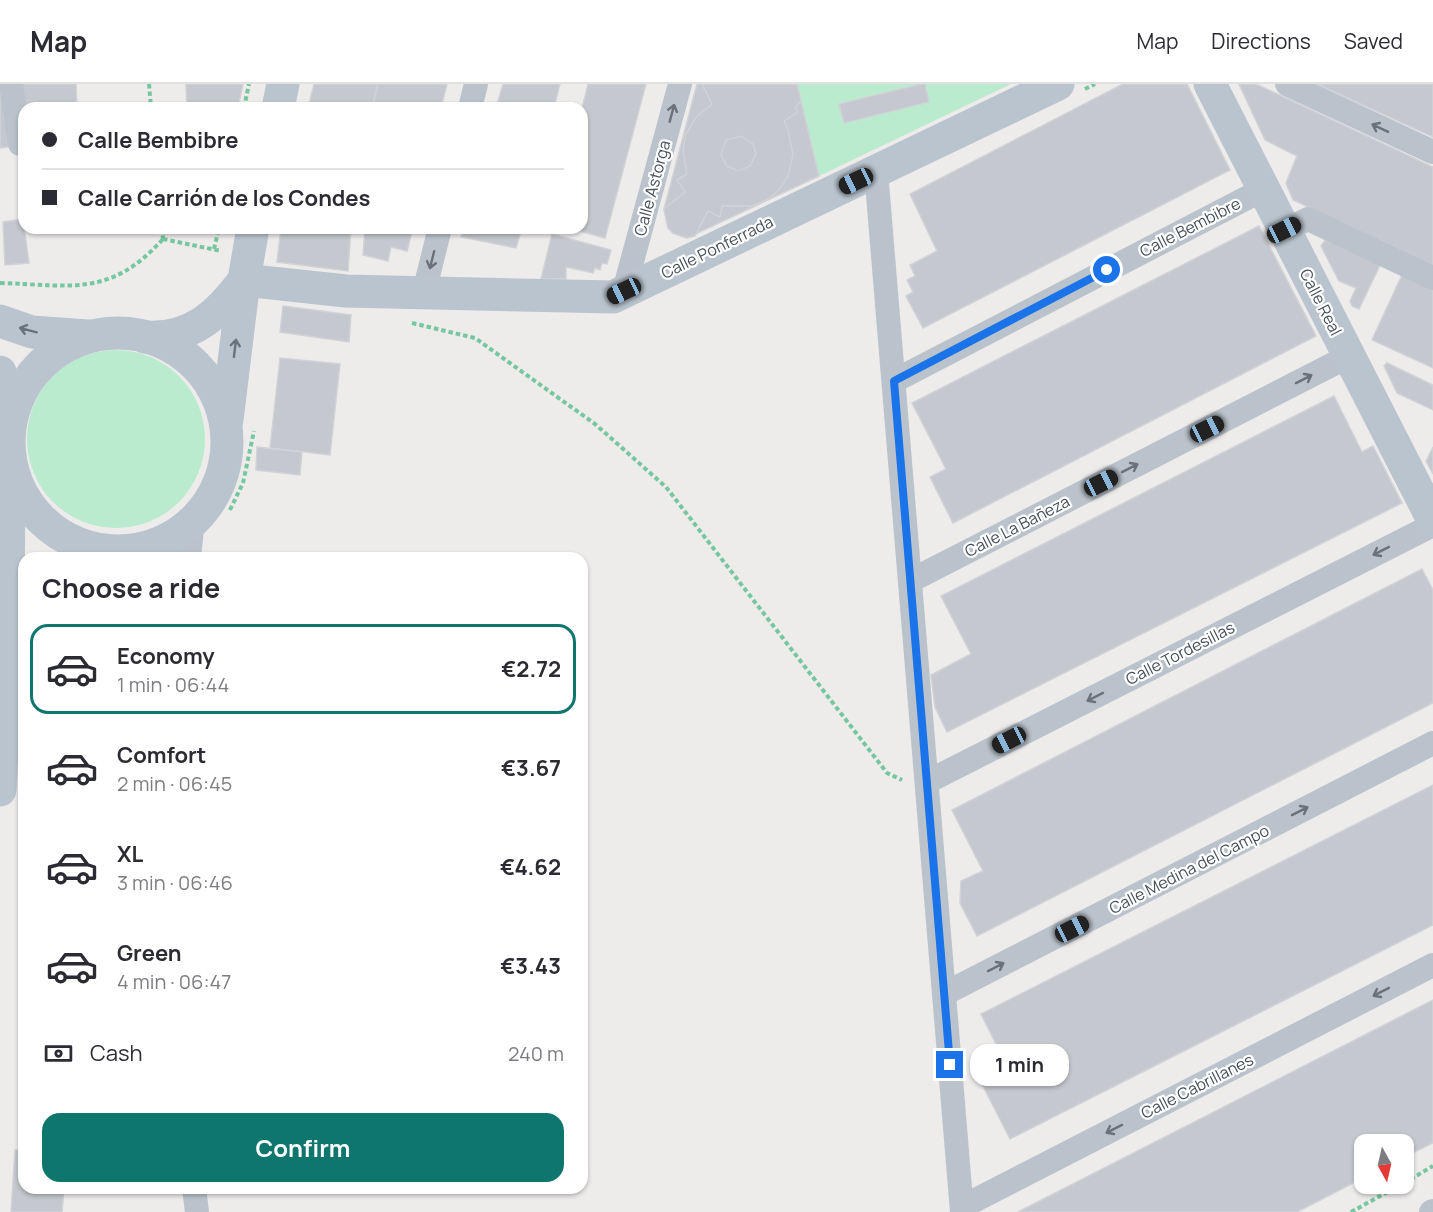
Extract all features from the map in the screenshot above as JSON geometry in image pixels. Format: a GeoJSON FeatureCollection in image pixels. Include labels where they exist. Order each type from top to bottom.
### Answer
{"type":"FeatureCollection","features":[{"type":"Feature","properties":{"kind":"main road"},"geometry":{"type":"LineString","coordinates":[[279,102],[283,84]]}},
{"type":"Feature","properties":{"kind":"main road","name":"Calle Ponferrada"},"geometry":{"type":"LineString","coordinates":[[248,255],[326,289],[613,297],[1058,84]]}},
{"type":"Feature","properties":{"kind":"main road","name":"Calle Real"},"geometry":{"type":"LineString","coordinates":[[1210,84],[1433,520]]}},
{"type":"Feature","properties":{"kind":"main road"},"geometry":{"type":"LineString","coordinates":[[145,337],[178,335],[204,323],[232,297],[248,255]]}},
{"type":"Feature","properties":{"kind":"main road"},"geometry":{"type":"LineString","coordinates":[[124,552],[157,544],[183,530],[206,508],[222,477],[227,444],[226,427],[248,255]]}},
{"type":"Feature","properties":{"kind":"main road"},"geometry":{"type":"LineString","coordinates":[[0,321],[32,332],[53,335],[130,334],[145,337],[175,349],[200,370],[217,397],[226,427]]}},
{"type":"Feature","properties":{"kind":"main road"},"geometry":{"type":"LineString","coordinates":[[98,335],[70,345],[44,362],[21,391],[9,440],[12,468],[23,497],[42,521],[67,539],[109,552]]}},
{"type":"Feature","properties":{"kind":"main road"},"geometry":{"type":"LineString","coordinates":[[0,372],[8,400],[8,626]]}},
{"type":"Feature","properties":{"kind":"main road"},"geometry":{"type":"LineString","coordinates":[[0,790],[3,662],[12,609],[18,600]]}},
{"type":"Feature","properties":{"kind":"street"},"geometry":{"type":"LineString","coordinates":[[11,84],[18,131]]}},
{"type":"Feature","properties":{"kind":"street"},"geometry":{"type":"LineString","coordinates":[[472,102],[476,84]]}},
{"type":"Feature","properties":{"kind":"street","name":"Calle Astorga"},"geometry":{"type":"LineString","coordinates":[[624,291],[680,84]]}},
{"type":"Feature","properties":{"kind":"street"},"geometry":{"type":"LineString","coordinates":[[1287,84],[1433,152]]}},
{"type":"Feature","properties":{"kind":"street"},"geometry":{"type":"LineString","coordinates":[[876,171],[962,1210]]}},
{"type":"Feature","properties":{"kind":"street","name":"Calle Bembibre"},"geometry":{"type":"LineString","coordinates":[[894,381],[1264,189]]}},
{"type":"Feature","properties":{"kind":"street"},"geometry":{"type":"LineString","coordinates":[[1284,230],[1308,219],[1433,278]]}},
{"type":"Feature","properties":{"kind":"street"},"geometry":{"type":"LineString","coordinates":[[424,292],[438,234]]}},
{"type":"Feature","properties":{"kind":"street","name":"Calle La Bañeza"},"geometry":{"type":"LineString","coordinates":[[910,581],[1349,356]]}},
{"type":"Feature","properties":{"kind":"street"},"geometry":{"type":"LineString","coordinates":[[190,552],[192,530],[206,508]]}},
{"type":"Feature","properties":{"kind":"street","name":"Calle Tordesillas"},"geometry":{"type":"LineString","coordinates":[[927,787],[1433,525]]}},
{"type":"Feature","properties":{"kind":"street","name":"Calle Medina del Campo"},"geometry":{"type":"LineString","coordinates":[[944,994],[1433,743]]}},
{"type":"Feature","properties":{"kind":"street","name":"Calle Cabrillanes"},"geometry":{"type":"LineString","coordinates":[[962,1210],[1433,965]]}},
{"type":"Feature","properties":{"kind":"street"},"geometry":{"type":"LineString","coordinates":[[195,1194],[197,1212]]}},
{"type":"Feature","properties":{"kind":"path"},"geometry":{"type":"LineString","coordinates":[[149,84],[150,102]]}},
{"type":"Feature","properties":{"kind":"path"},"geometry":{"type":"LineString","coordinates":[[245,102],[249,84]]}},
{"type":"Feature","properties":{"kind":"path"},"geometry":{"type":"LineString","coordinates":[[0,282],[89,285],[118,277],[146,258],[163,239],[163,234]]}},
{"type":"Feature","properties":{"kind":"path"},"geometry":{"type":"LineString","coordinates":[[214,249],[218,234]]}},
{"type":"Feature","properties":{"kind":"path"},"geometry":{"type":"LineString","coordinates":[[163,239],[248,255]]}},
{"type":"Feature","properties":{"kind":"path"},"geometry":{"type":"LineString","coordinates":[[410,323],[475,338],[595,424],[666,487],[887,773],[927,787]]}},
{"type":"Feature","properties":{"kind":"path"},"geometry":{"type":"LineString","coordinates":[[1414,1177],[1433,1166]]}},
{"type":"Feature","properties":{"kind":"path"},"geometry":{"type":"LineString","coordinates":[[1351,1212],[1383,1194]]}},
{"type":"Feature","properties":{"kind":"green space"},"geometry":{"type":"Polygon","coordinates":[[[797,84],[1011,84],[819,176],[797,84]]]}},
{"type":"Feature","properties":{"kind":"green space"},"geometry":{"type":"Polygon","coordinates":[[[116,350],[150,357],[166,365],[179,376],[190,389],[198,405],[205,439],[198,473],[190,489],[179,502],[166,513],[150,521],[116,528],[82,521],[66,513],[53,502],[42,489],[34,473],[27,439],[34,405],[42,389],[53,376],[66,365],[82,357],[116,350]]]}},
{"type":"Feature","properties":{"kind":"building"},"geometry":{"type":"Polygon","coordinates":[[[0,84],[14,146],[0,148],[0,84]]]}},
{"type":"Feature","properties":{"kind":"building"},"geometry":{"type":"Polygon","coordinates":[[[18,84],[76,84],[77,102],[22,102],[18,84]]]}},
{"type":"Feature","properties":{"kind":"building"},"geometry":{"type":"Polygon","coordinates":[[[186,84],[243,84],[239,102],[187,102],[186,84]]]}},
{"type":"Feature","properties":{"kind":"building"},"geometry":{"type":"Polygon","coordinates":[[[314,84],[378,84],[374,102],[310,102],[314,84]]]}},
{"type":"Feature","properties":{"kind":"building"},"geometry":{"type":"Polygon","coordinates":[[[378,84],[447,84],[442,102],[374,102],[378,84]]]}},
{"type":"Feature","properties":{"kind":"building"},"geometry":{"type":"Polygon","coordinates":[[[503,84],[560,84],[556,102],[498,102],[503,84]]]}},
{"type":"Feature","properties":{"kind":"building"},"geometry":{"type":"Polygon","coordinates":[[[588,84],[646,84],[605,238],[588,233],[588,102],[584,102],[588,84]]]}},
{"type":"Feature","properties":{"kind":"building"},"geometry":{"type":"Polygon","coordinates":[[[697,84],[797,84],[819,176],[687,238],[673,233],[668,228],[664,209],[697,84]]]}},
{"type":"Feature","properties":{"kind":"building"},"geometry":{"type":"Polygon","coordinates":[[[702,84],[797,84],[801,101],[795,107],[798,112],[784,121],[793,155],[788,176],[782,186],[769,199],[752,206],[722,206],[720,217],[708,211],[695,236],[687,238],[673,233],[668,228],[664,209],[685,192],[677,180],[687,174],[683,151],[686,134],[696,117],[712,104],[702,84]],[[741,136],[726,140],[721,155],[727,166],[738,171],[750,166],[756,154],[753,144],[741,136]]]}},
{"type":"Feature","properties":{"kind":"building"},"geometry":{"type":"Polygon","coordinates":[[[925,84],[929,102],[844,123],[839,104],[925,84]]]}},
{"type":"Feature","properties":{"kind":"building"},"geometry":{"type":"Polygon","coordinates":[[[1123,84],[1187,84],[1230,170],[923,328],[906,296],[913,292],[907,280],[915,276],[910,265],[937,251],[910,194],[1123,84]]]}},
{"type":"Feature","properties":{"kind":"building"},"geometry":{"type":"Polygon","coordinates":[[[1239,84],[1256,84],[1433,167],[1433,265],[1293,200],[1286,183],[1297,156],[1265,140],[1239,84]]]}},
{"type":"Feature","properties":{"kind":"building"},"geometry":{"type":"Polygon","coordinates":[[[1317,84],[1433,84],[1433,137],[1317,84]]]}},
{"type":"Feature","properties":{"kind":"building"},"geometry":{"type":"Polygon","coordinates":[[[18,220],[18,234],[25,234],[29,263],[5,265],[3,222],[18,220]]]}},
{"type":"Feature","properties":{"kind":"building"},"geometry":{"type":"Polygon","coordinates":[[[1259,226],[1316,336],[953,523],[930,477],[946,469],[912,403],[1259,226]]]}},
{"type":"Feature","properties":{"kind":"building"},"geometry":{"type":"Polygon","coordinates":[[[280,234],[351,234],[348,271],[277,262],[280,234]]]}},
{"type":"Feature","properties":{"kind":"building"},"geometry":{"type":"Polygon","coordinates":[[[365,234],[411,234],[407,251],[391,247],[388,261],[363,255],[365,234]]]}},
{"type":"Feature","properties":{"kind":"building"},"geometry":{"type":"Polygon","coordinates":[[[462,234],[520,234],[516,248],[461,237],[462,234]]]}},
{"type":"Feature","properties":{"kind":"building"},"geometry":{"type":"Polygon","coordinates":[[[552,234],[611,250],[607,264],[602,263],[600,270],[595,268],[593,273],[566,267],[566,279],[541,279],[552,234]]]}},
{"type":"Feature","properties":{"kind":"building"},"geometry":{"type":"Polygon","coordinates":[[[1325,240],[1380,265],[1359,309],[1352,306],[1350,301],[1356,288],[1339,281],[1321,246],[1325,240]]]}},
{"type":"Feature","properties":{"kind":"building"},"geometry":{"type":"Polygon","coordinates":[[[1402,275],[1433,290],[1433,368],[1372,340],[1402,275]]]}},
{"type":"Feature","properties":{"kind":"building"},"geometry":{"type":"Polygon","coordinates":[[[283,306],[351,315],[349,342],[280,332],[283,306]]]}},
{"type":"Feature","properties":{"kind":"building"},"geometry":{"type":"Polygon","coordinates":[[[280,358],[340,364],[330,455],[270,448],[280,358]]]}},
{"type":"Feature","properties":{"kind":"building"},"geometry":{"type":"Polygon","coordinates":[[[1387,363],[1433,385],[1433,410],[1397,393],[1384,366],[1387,363]]]}},
{"type":"Feature","properties":{"kind":"building"},"geometry":{"type":"Polygon","coordinates":[[[1334,396],[1362,452],[1373,446],[1402,503],[947,732],[935,707],[931,675],[971,654],[941,596],[1334,396]]]}},
{"type":"Feature","properties":{"kind":"building"},"geometry":{"type":"Polygon","coordinates":[[[257,447],[302,452],[300,475],[256,470],[257,447]]]}},
{"type":"Feature","properties":{"kind":"building"},"geometry":{"type":"Polygon","coordinates":[[[1433,447],[1433,474],[1426,461],[1433,447]]]}},
{"type":"Feature","properties":{"kind":"building"},"geometry":{"type":"Polygon","coordinates":[[[1422,569],[1433,590],[1433,703],[977,936],[960,903],[961,881],[983,871],[952,810],[1422,569]]]}},
{"type":"Feature","properties":{"kind":"building"},"geometry":{"type":"Polygon","coordinates":[[[1433,785],[1433,925],[1010,1139],[982,1084],[1009,1070],[981,1014],[1433,785]]]}},
{"type":"Feature","properties":{"kind":"building"},"geometry":{"type":"Polygon","coordinates":[[[1433,1000],[1433,1143],[1414,1152],[1414,1134],[1354,1134],[1354,1183],[1297,1212],[1018,1212],[1433,1000]]]}},
{"type":"Feature","properties":{"kind":"building"},"geometry":{"type":"Polygon","coordinates":[[[15,1150],[18,1150],[18,1194],[64,1194],[62,1212],[11,1212],[15,1150]]]}},
{"type":"Feature","properties":{"kind":"route"},"geometry":{"type":"LineString","coordinates":[[950,1065],[894,381],[1107,270]]}}]}
